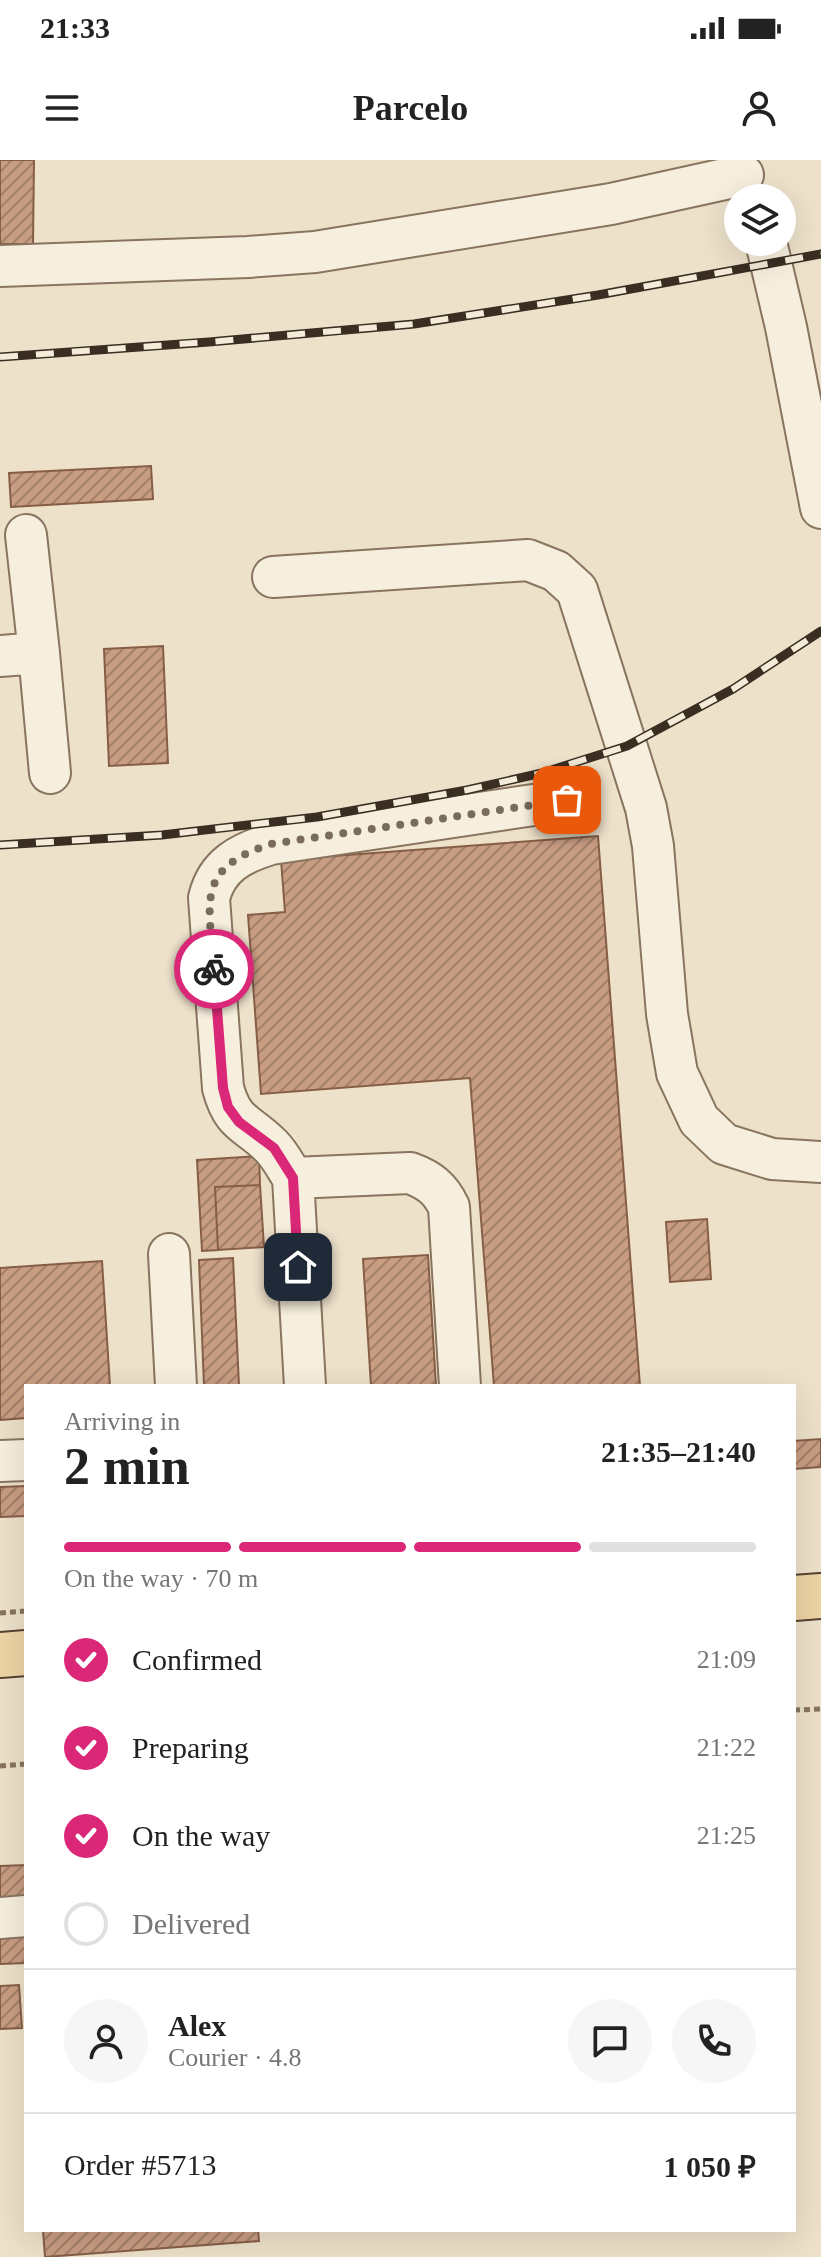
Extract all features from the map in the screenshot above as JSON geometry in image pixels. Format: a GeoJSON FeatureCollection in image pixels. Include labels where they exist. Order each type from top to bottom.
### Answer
{"type":"FeatureCollection","features":[{"type":"Feature","properties":{"kind":"main road"},"geometry":{"type":"LineString","coordinates":[[796,1598],[821,1596]]}},
{"type":"Feature","properties":{"kind":"main road"},"geometry":{"type":"LineString","coordinates":[[0,1655],[24,1653]]}},
{"type":"Feature","properties":{"kind":"lane"},"geometry":{"type":"LineString","coordinates":[[0,266],[315,252],[611,204],[744,178]]}},
{"type":"Feature","properties":{"kind":"lane"},"geometry":{"type":"LineString","coordinates":[[769,256],[821,508]]}},
{"type":"Feature","properties":{"kind":"lane"},"geometry":{"type":"LineString","coordinates":[[26,535],[19,654],[50,773]]}},
{"type":"Feature","properties":{"kind":"lane"},"geometry":{"type":"LineString","coordinates":[[273,577],[528,560],[556,571],[577,590],[646,808],[653,846],[667,1014],[677,1073],[699,1120],[724,1144],[772,1159],[821,1162]]}},
{"type":"Feature","properties":{"kind":"lane"},"geometry":{"type":"LineString","coordinates":[[305,1384],[293,1178],[274,1148],[239,1122],[228,1107],[223,1088],[209,898],[212,885],[222,869],[243,853],[271,844],[567,800]]}},
{"type":"Feature","properties":{"kind":"lane"},"geometry":{"type":"LineString","coordinates":[[293,1178],[410,1173],[427,1179],[442,1192],[449,1207],[460,1384]]}},
{"type":"Feature","properties":{"kind":"lane"},"geometry":{"type":"LineString","coordinates":[[169,1254],[176,1384]]}},
{"type":"Feature","properties":{"kind":"lane"},"geometry":{"type":"LineString","coordinates":[[0,1461],[24,1460]]}},
{"type":"Feature","properties":{"kind":"lane"},"geometry":{"type":"LineString","coordinates":[[0,1918],[24,1916]]}},
{"type":"Feature","properties":{"kind":"path"},"geometry":{"type":"LineString","coordinates":[[0,1613],[24,1611]]}},
{"type":"Feature","properties":{"kind":"path"},"geometry":{"type":"LineString","coordinates":[[796,1710],[821,1709]]}},
{"type":"Feature","properties":{"kind":"path"},"geometry":{"type":"LineString","coordinates":[[0,1766],[24,1764]]}},
{"type":"Feature","properties":{"kind":"building"},"geometry":{"type":"Polygon","coordinates":[[[0,160],[34,160],[33,244],[0,244],[0,160]]]}},
{"type":"Feature","properties":{"kind":"building"},"geometry":{"type":"Polygon","coordinates":[[[151,466],[153,499],[11,507],[9,473],[151,466]]]}},
{"type":"Feature","properties":{"kind":"building"},"geometry":{"type":"Polygon","coordinates":[[[163,646],[168,763],[109,766],[104,649],[163,646]]]}},
{"type":"Feature","properties":{"kind":"building"},"geometry":{"type":"Polygon","coordinates":[[[598,836],[640,1384],[494,1384],[470,1078],[261,1094],[248,915],[285,912],[281,860],[598,836]]]}},
{"type":"Feature","properties":{"kind":"building"},"geometry":{"type":"Polygon","coordinates":[[[259,1156],[260,1185],[215,1187],[218,1250],[202,1251],[197,1160],[259,1156]]]}},
{"type":"Feature","properties":{"kind":"building"},"geometry":{"type":"Polygon","coordinates":[[[260,1185],[264,1247],[218,1250],[215,1187],[260,1185]]]}},
{"type":"Feature","properties":{"kind":"building"},"geometry":{"type":"Polygon","coordinates":[[[707,1219],[711,1279],[670,1282],[666,1222],[707,1219]]]}},
{"type":"Feature","properties":{"kind":"building"},"geometry":{"type":"Polygon","coordinates":[[[428,1255],[436,1384],[371,1384],[363,1259],[428,1255]]]}},
{"type":"Feature","properties":{"kind":"building"},"geometry":{"type":"Polygon","coordinates":[[[233,1258],[239,1384],[204,1384],[199,1260],[233,1258]]]}},
{"type":"Feature","properties":{"kind":"building"},"geometry":{"type":"Polygon","coordinates":[[[102,1261],[110,1384],[24,1384],[24,1418],[0,1420],[0,1268],[102,1261]]]}},
{"type":"Feature","properties":{"kind":"building"},"geometry":{"type":"Polygon","coordinates":[[[821,1439],[821,1467],[796,1469],[796,1441],[821,1439]]]}},
{"type":"Feature","properties":{"kind":"building"},"geometry":{"type":"Polygon","coordinates":[[[24,1486],[24,1516],[0,1517],[0,1487],[24,1486]]]}},
{"type":"Feature","properties":{"kind":"building"},"geometry":{"type":"Polygon","coordinates":[[[24,1865],[24,1900],[0,1902],[0,1866],[24,1865]]]}},
{"type":"Feature","properties":{"kind":"building"},"geometry":{"type":"Polygon","coordinates":[[[24,1935],[24,1963],[0,1964],[0,1936],[24,1935]]]}},
{"type":"Feature","properties":{"kind":"building"},"geometry":{"type":"Polygon","coordinates":[[[19,1985],[22,2028],[0,2029],[0,1986],[19,1985]]]}},
{"type":"Feature","properties":{"kind":"building"},"geometry":{"type":"Polygon","coordinates":[[[43,2232],[258,2232],[259,2241],[45,2257],[43,2232]]]}},
{"type":"Feature","properties":{"kind":"railway"},"geometry":{"type":"LineString","coordinates":[[0,357],[414,324],[598,295],[821,254]]}},
{"type":"Feature","properties":{"kind":"railway"},"geometry":{"type":"LineString","coordinates":[[0,845],[162,835],[317,817],[542,773],[627,746],[733,689],[821,631]]}},
{"type":"Feature","properties":{"kind":"way so far"},"geometry":{"type":"LineString","coordinates":[[214,969],[209,898],[212,885],[222,869],[243,853],[271,844],[567,800]]}},
{"type":"Feature","properties":{"kind":"route"},"geometry":{"type":"LineString","coordinates":[[214,969],[223,1088],[228,1107],[239,1122],[274,1148],[293,1178],[298,1267]]}}]}
